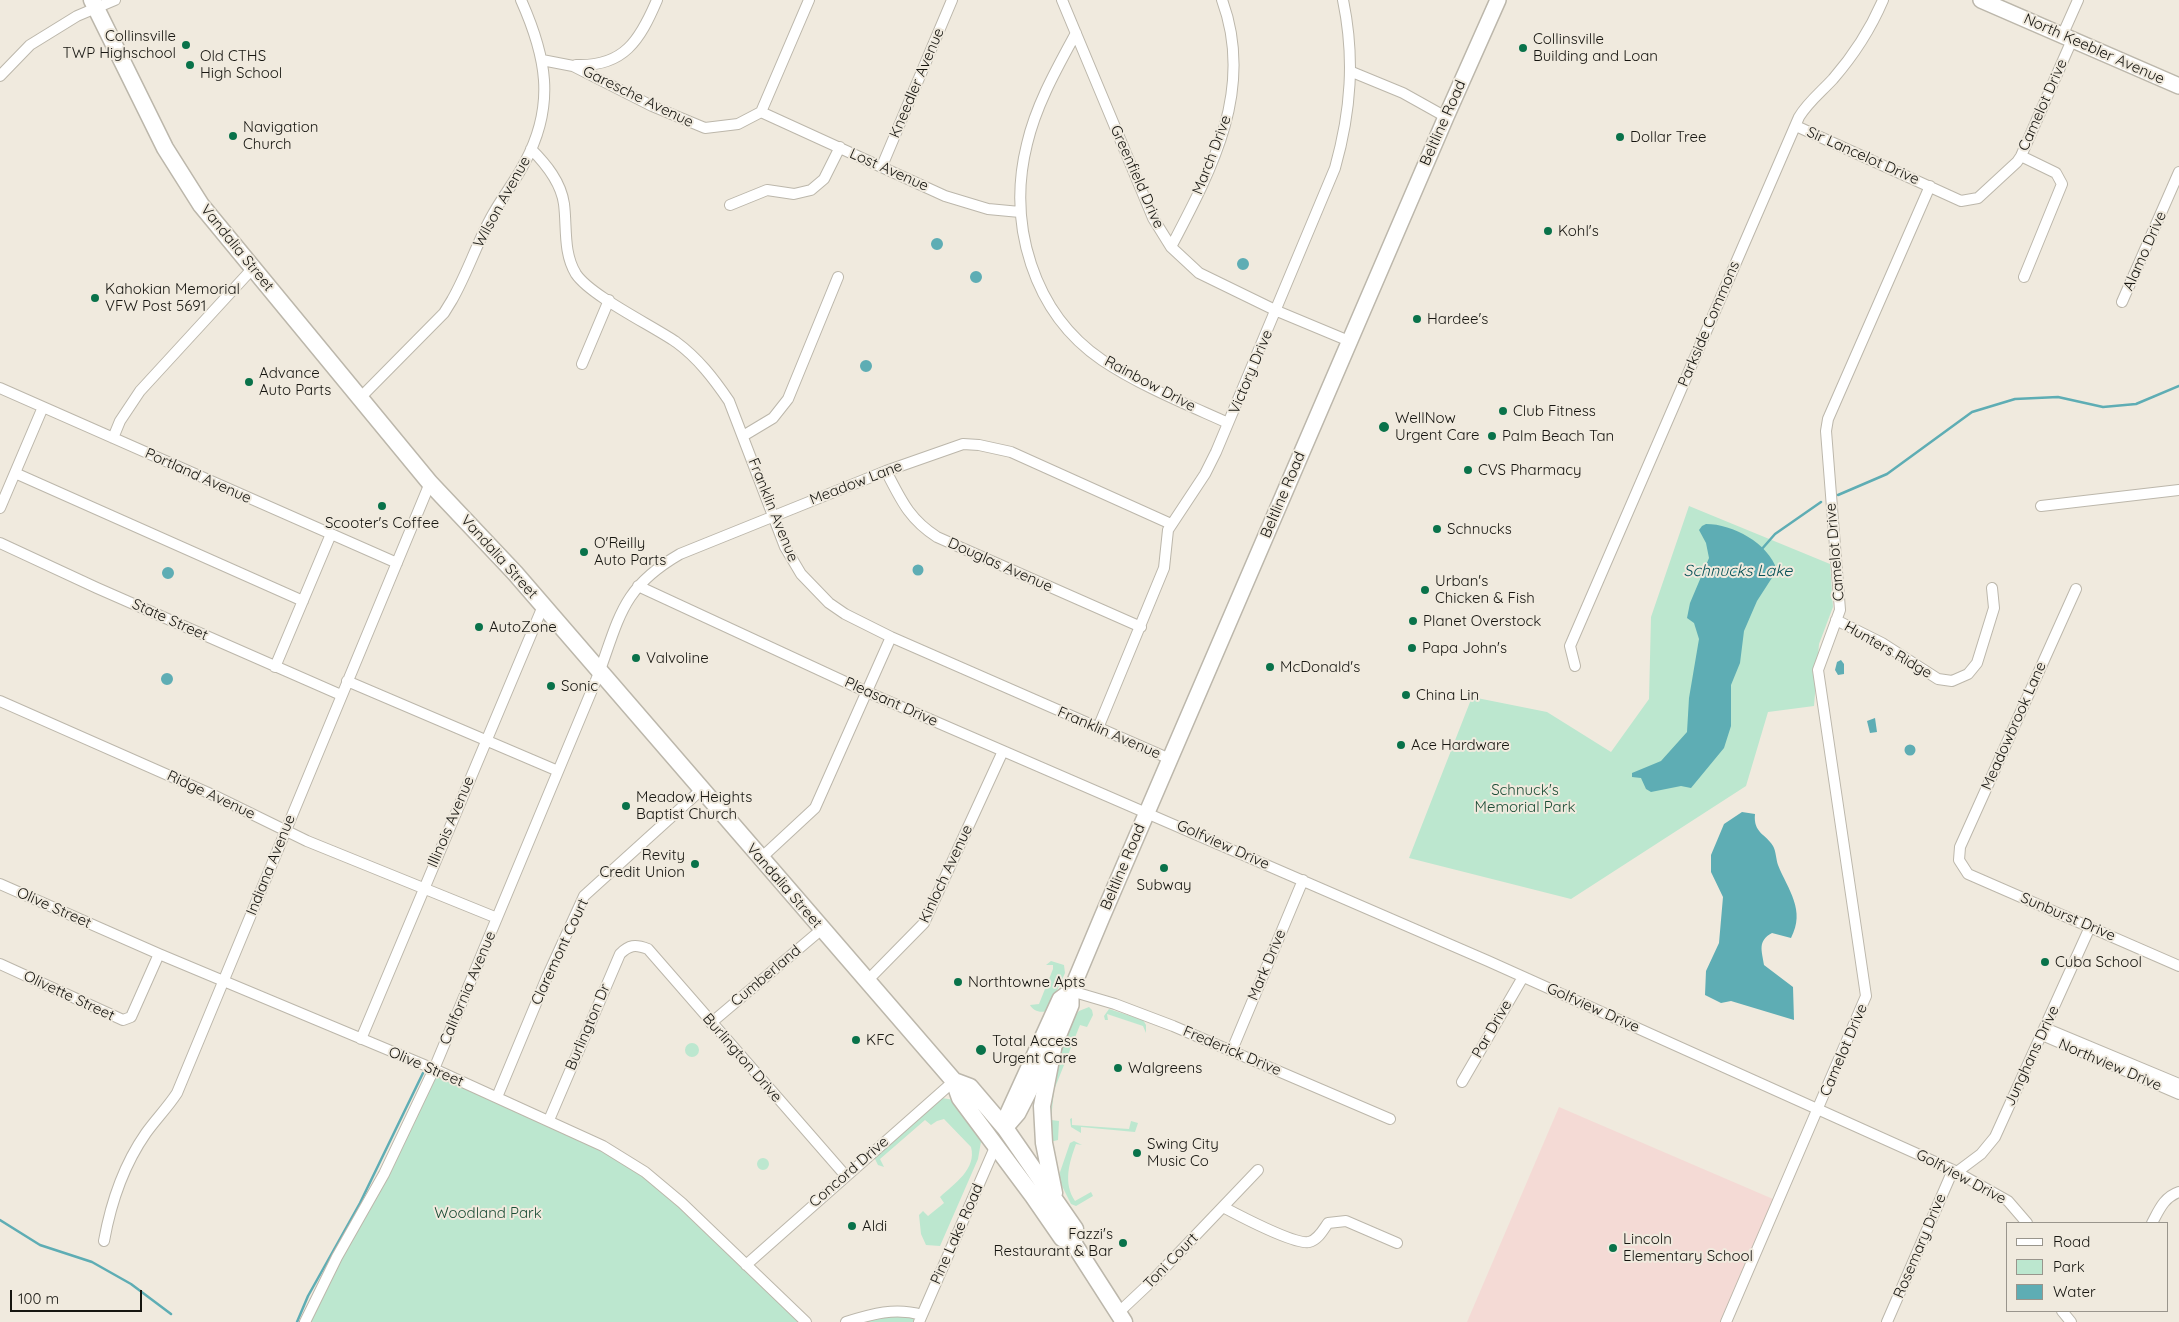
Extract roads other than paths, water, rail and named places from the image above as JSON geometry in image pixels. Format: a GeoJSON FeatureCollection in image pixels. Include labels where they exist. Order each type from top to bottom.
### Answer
{"type":"FeatureCollection","features":[{"type":"Feature","properties":{"kind":"main road","name":"North Keebler Avenue"},"geometry":{"type":"LineString","coordinates":[[1981,0],[2179,86]]}},
{"type":"Feature","properties":{"kind":"main road","name":"Beltline Road"},"geometry":{"type":"LineString","coordinates":[[1004,1128],[1018,1113],[1045,1060],[1053,1049],[1071,1005],[1071,992],[1446,117],[1493,2]]}},
{"type":"Feature","properties":{"kind":"main road","name":"Vandalia Street"},"geometry":{"type":"LineString","coordinates":[[94,4],[165,148],[201,205],[430,483],[543,606],[954,1081],[960,1098],[1062,1238],[1074,1244],[1121,1318]]}},
{"type":"Feature","properties":{"kind":"main road","name":"Beltline Road"},"geometry":{"type":"LineString","coordinates":[[996,1146],[1004,1128],[1008,1109],[1060,999],[1071,992]]}},
{"type":"Feature","properties":{"kind":"main road"},"geometry":{"type":"LineString","coordinates":[[1053,1049],[1042,1106],[1045,1148],[1055,1200]]}},
{"type":"Feature","properties":{"kind":"main road","name":"Vandalia Street"},"geometry":{"type":"LineString","coordinates":[[954,1081],[970,1087],[1004,1128],[1075,1229],[1074,1244]]}},
{"type":"Feature","properties":{"kind":"street"},"geometry":{"type":"LineString","coordinates":[[0,76],[30,45],[94,4],[114,0]]}},
{"type":"Feature","properties":{"kind":"street","name":"Wilson Avenue"},"geometry":{"type":"LineString","coordinates":[[360,398],[444,312],[452,300],[492,215],[532,149],[542,114],[544,80],[536,34],[521,0]]}},
{"type":"Feature","properties":{"kind":"street"},"geometry":{"type":"LineString","coordinates":[[573,66],[598,65],[621,54],[639,37],[657,0]]}},
{"type":"Feature","properties":{"kind":"street"},"geometry":{"type":"LineString","coordinates":[[761,112],[808,0]]}},
{"type":"Feature","properties":{"kind":"street","name":"Kneedler Avenue"},"geometry":{"type":"LineString","coordinates":[[882,166],[952,0]]}},
{"type":"Feature","properties":{"kind":"street","name":"Greenfield Drive"},"geometry":{"type":"LineString","coordinates":[[1062,0],[1153,218],[1171,247],[1185,261],[1212,280],[1277,311],[1349,341]]}},
{"type":"Feature","properties":{"kind":"street","name":"March Drive"},"geometry":{"type":"LineString","coordinates":[[1171,247],[1206,175],[1228,118],[1234,77],[1234,54],[1231,30],[1222,0]]}},
{"type":"Feature","properties":{"kind":"street","name":"Victory Drive"},"geometry":{"type":"LineString","coordinates":[[1098,728],[1164,568],[1171,524],[1205,474],[1277,311],[1335,168],[1348,112],[1352,72],[1343,0]]}},
{"type":"Feature","properties":{"kind":"street","name":"Parkside Commons"},"geometry":{"type":"LineString","coordinates":[[1575,666],[1570,646],[1796,126],[1806,105],[1846,64],[1883,0]]}},
{"type":"Feature","properties":{"kind":"street","name":"Camelot Drive"},"geometry":{"type":"LineString","coordinates":[[1726,1322],[1866,996],[1818,670],[1840,610],[1826,431],[1828,419],[1930,186],[1961,201],[1974,200],[2017,162],[2067,38],[2078,0]]}},
{"type":"Feature","properties":{"kind":"street","name":"Rainbow Drive"},"geometry":{"type":"LineString","coordinates":[[1076,33],[1033,124],[1022,168],[1020,212],[1022,232],[1035,277],[1055,313],[1082,344],[1102,360],[1135,379],[1228,423]]}},
{"type":"Feature","properties":{"kind":"street","name":"Garesche Avenue"},"geometry":{"type":"LineString","coordinates":[[542,60],[573,66],[652,106],[705,128],[738,124],[761,112]]}},
{"type":"Feature","properties":{"kind":"street"},"geometry":{"type":"LineString","coordinates":[[1352,72],[1404,94],[1446,117]]}},
{"type":"Feature","properties":{"kind":"street","name":"Lost Avenue"},"geometry":{"type":"LineString","coordinates":[[761,112],[966,203],[988,209],[1020,212]]}},
{"type":"Feature","properties":{"kind":"street","name":"Sir Lancelot Drive"},"geometry":{"type":"LineString","coordinates":[[1796,126],[1930,186]]}},
{"type":"Feature","properties":{"kind":"street"},"geometry":{"type":"LineString","coordinates":[[730,205],[767,190],[794,194],[811,190],[824,179],[840,148]]}},
{"type":"Feature","properties":{"kind":"street","name":"Franklin Avenue"},"geometry":{"type":"LineString","coordinates":[[532,149],[550,171],[564,201],[568,253],[571,265],[585,284],[677,343],[704,367],[730,401],[792,561],[814,590],[845,614],[891,637],[1170,759]]}},
{"type":"Feature","properties":{"kind":"street"},"geometry":{"type":"LineString","coordinates":[[2021,156],[2056,173],[2062,184],[2024,277]]}},
{"type":"Feature","properties":{"kind":"street","name":"Alamo Drive"},"geometry":{"type":"LineString","coordinates":[[2122,302],[2179,172]]}},
{"type":"Feature","properties":{"kind":"street"},"geometry":{"type":"LineString","coordinates":[[113,438],[120,421],[140,391],[253,268]]}},
{"type":"Feature","properties":{"kind":"street"},"geometry":{"type":"LineString","coordinates":[[743,436],[773,418],[788,399],[838,277]]}},
{"type":"Feature","properties":{"kind":"street"},"geometry":{"type":"LineString","coordinates":[[582,364],[609,300]]}},
{"type":"Feature","properties":{"kind":"street","name":"Portland Avenue"},"geometry":{"type":"LineString","coordinates":[[0,388],[396,563]]}},
{"type":"Feature","properties":{"kind":"street"},"geometry":{"type":"LineString","coordinates":[[0,508],[43,407]]}},
{"type":"Feature","properties":{"kind":"street","name":"Meadow Lane"},"geometry":{"type":"LineString","coordinates":[[599,672],[623,606],[638,586],[651,573],[680,554],[886,471],[963,444],[997,448],[1171,524]]}},
{"type":"Feature","properties":{"kind":"street","name":"Douglas Avenue"},"geometry":{"type":"LineString","coordinates":[[886,471],[905,508],[916,521],[937,537],[1141,627]]}},
{"type":"Feature","properties":{"kind":"street"},"geometry":{"type":"LineString","coordinates":[[14,473],[303,601]]}},
{"type":"Feature","properties":{"kind":"street","name":"Indiana Avenue"},"geometry":{"type":"LineString","coordinates":[[104,1241],[109,1215],[122,1176],[146,1133],[177,1093],[430,483]]}},
{"type":"Feature","properties":{"kind":"street"},"geometry":{"type":"LineString","coordinates":[[2041,506],[2179,490]]}},
{"type":"Feature","properties":{"kind":"street"},"geometry":{"type":"LineString","coordinates":[[275,667],[331,534]]}},
{"type":"Feature","properties":{"kind":"street","name":"State Street"},"geometry":{"type":"LineString","coordinates":[[0,543],[341,695]]}},
{"type":"Feature","properties":{"kind":"street","name":"Pleasant Drive"},"geometry":{"type":"LineString","coordinates":[[638,586],[867,692],[1147,812]]}},
{"type":"Feature","properties":{"kind":"street","name":"Hunters Ridge"},"geometry":{"type":"LineString","coordinates":[[1836,620],[1882,643],[1933,676],[1952,681],[1962,678],[1977,663],[1994,608],[1992,588]]}},
{"type":"Feature","properties":{"kind":"street","name":"Meadowbrook Lane"},"geometry":{"type":"LineString","coordinates":[[1960,864],[1960,847],[2076,589]]}},
{"type":"Feature","properties":{"kind":"street","name":"Illinois Avenue"},"geometry":{"type":"LineString","coordinates":[[361,1039],[543,606]]}},
{"type":"Feature","properties":{"kind":"street"},"geometry":{"type":"LineString","coordinates":[[760,859],[815,808],[891,637]]}},
{"type":"Feature","properties":{"kind":"street","name":"California Avenue"},"geometry":{"type":"LineString","coordinates":[[305,1322],[321,1288],[384,1174],[434,1069],[599,672]]}},
{"type":"Feature","properties":{"kind":"street"},"geometry":{"type":"LineString","coordinates":[[347,681],[558,771]]}},
{"type":"Feature","properties":{"kind":"street","name":"Ridge Avenue"},"geometry":{"type":"LineString","coordinates":[[0,701],[423,890],[497,918]]}},
{"type":"Feature","properties":{"kind":"street","name":"Kinloch Avenue"},"geometry":{"type":"LineString","coordinates":[[867,981],[924,923],[1003,751]]}},
{"type":"Feature","properties":{"kind":"street","name":"Claremont Court"},"geometry":{"type":"LineString","coordinates":[[497,1097],[553,962],[584,896],[701,790]]}},
{"type":"Feature","properties":{"kind":"street","name":"Golfview Drive"},"geometry":{"type":"LineString","coordinates":[[1147,812],[1523,977],[1955,1171],[2008,1201],[2026,1222]]}},
{"type":"Feature","properties":{"kind":"street","name":"Sunburst Drive"},"geometry":{"type":"LineString","coordinates":[[1960,864],[1968,874],[2179,966]]}},
{"type":"Feature","properties":{"kind":"street","name":"Mark Drive"},"geometry":{"type":"LineString","coordinates":[[1232,1050],[1303,880]]}},
{"type":"Feature","properties":{"kind":"street","name":"Olive Street"},"geometry":{"type":"LineString","coordinates":[[0,884],[223,982],[434,1069],[603,1146],[645,1172],[682,1204],[806,1322]]}},
{"type":"Feature","properties":{"kind":"street","name":"Junghans Drive"},"geometry":{"type":"LineString","coordinates":[[1955,1171],[1981,1154],[1995,1137],[2090,927]]}},
{"type":"Feature","properties":{"kind":"street","name":"Cumberland"},"geometry":{"type":"LineString","coordinates":[[711,1023],[822,929]]}},
{"type":"Feature","properties":{"kind":"street","name":"Burlington Drive"},"geometry":{"type":"LineString","coordinates":[[638,945],[648,949],[845,1175]]}},
{"type":"Feature","properties":{"kind":"street","name":"Burlington Dr"},"geometry":{"type":"LineString","coordinates":[[549,1120],[620,954],[627,946],[638,945]]}},
{"type":"Feature","properties":{"kind":"street","name":"Olivette Street"},"geometry":{"type":"LineString","coordinates":[[0,964],[123,1020],[131,1017],[159,954]]}},
{"type":"Feature","properties":{"kind":"street","name":"Par Drive"},"geometry":{"type":"LineString","coordinates":[[1462,1082],[1523,977]]}},
{"type":"Feature","properties":{"kind":"street","name":"Frederick Drive"},"geometry":{"type":"LineString","coordinates":[[1071,992],[1115,1004],[1232,1050],[1390,1119]]}},
{"type":"Feature","properties":{"kind":"street"},"geometry":{"type":"LineString","coordinates":[[2044,1031],[2179,1084]]}},
{"type":"Feature","properties":{"kind":"street","name":"Northview Drive"},"geometry":{"type":"LineString","coordinates":[[2044,1031],[2179,1094]]}},
{"type":"Feature","properties":{"kind":"street","name":"Concord Drive"},"geometry":{"type":"LineString","coordinates":[[746,1265],[845,1175],[954,1081]]}},
{"type":"Feature","properties":{"kind":"street","name":"Pine Lake Road"},"geometry":{"type":"LineString","coordinates":[[920,1318],[996,1146]]}},
{"type":"Feature","properties":{"kind":"street","name":"Toni Court"},"geometry":{"type":"LineString","coordinates":[[1121,1318],[1258,1170]]}},
{"type":"Feature","properties":{"kind":"street","name":"Rosemary Drive"},"geometry":{"type":"LineString","coordinates":[[1887,1322],[1955,1171]]}},
{"type":"Feature","properties":{"kind":"street"},"geometry":{"type":"LineString","coordinates":[[2152,1222],[2161,1205],[2172,1195],[2179,1192]]}},
{"type":"Feature","properties":{"kind":"street"},"geometry":{"type":"LineString","coordinates":[[1223,1207],[1254,1223],[1304,1242],[1315,1240],[1328,1223],[1342,1220],[1397,1243]]}},
{"type":"Feature","properties":{"kind":"street"},"geometry":{"type":"LineString","coordinates":[[846,1322],[874,1313],[906,1310],[920,1318]]}},
{"type":"Feature","properties":{"kind":"street"},"geometry":{"type":"LineString","coordinates":[[2063,1312],[2071,1322]]}},
{"type":"Feature","properties":{"kind":"water"},"geometry":{"type":"Polygon","coordinates":[[[937,238],[943,244],[937,250],[931,244],[937,238]]]}},
{"type":"Feature","properties":{"kind":"water"},"geometry":{"type":"Polygon","coordinates":[[[1243,258],[1249,264],[1243,270],[1237,264],[1243,258]]]}},
{"type":"Feature","properties":{"kind":"water"},"geometry":{"type":"Polygon","coordinates":[[[976,271],[982,277],[976,283],[970,277],[976,271]]]}},
{"type":"Feature","properties":{"kind":"water"},"geometry":{"type":"Polygon","coordinates":[[[866,360],[872,366],[866,372],[860,366],[866,360]]]}},
{"type":"Feature","properties":{"kind":"water","name":"Schnucks Lake"},"geometry":{"type":"Polygon","coordinates":[[[1706,524],[1727,527],[1748,537],[1766,551],[1777,570],[1757,601],[1744,631],[1740,663],[1731,685],[1731,726],[1724,748],[1691,788],[1681,786],[1651,792],[1646,789],[1641,778],[1632,777],[1632,773],[1661,761],[1687,732],[1689,698],[1699,639],[1694,623],[1687,618],[1690,603],[1709,558],[1706,543],[1699,530],[1706,524]]]}},
{"type":"Feature","properties":{"kind":"water"},"geometry":{"type":"Polygon","coordinates":[[[918,564],[924,570],[918,576],[912,570],[918,564]]]}},
{"type":"Feature","properties":{"kind":"water"},"geometry":{"type":"Polygon","coordinates":[[[166,567],[170,567],[174,573],[170,579],[166,579],[162,575],[162,571],[166,567]]]}},
{"type":"Feature","properties":{"kind":"water"},"geometry":{"type":"Polygon","coordinates":[[[1841,660],[1844,664],[1844,674],[1838,675],[1835,670],[1837,662],[1841,660]]]}},
{"type":"Feature","properties":{"kind":"water"},"geometry":{"type":"Polygon","coordinates":[[[165,673],[169,673],[173,679],[169,685],[165,685],[161,681],[161,677],[165,673]]]}},
{"type":"Feature","properties":{"kind":"water"},"geometry":{"type":"Polygon","coordinates":[[[1875,718],[1877,732],[1870,733],[1867,721],[1875,718]]]}},
{"type":"Feature","properties":{"kind":"water"},"geometry":{"type":"Polygon","coordinates":[[[1910,744],[1916,750],[1910,756],[1904,750],[1910,744]]]}},
{"type":"Feature","properties":{"kind":"water"},"geometry":{"type":"Polygon","coordinates":[[[1742,812],[1755,814],[1756,825],[1773,846],[1778,865],[1794,900],[1797,918],[1791,938],[1772,933],[1764,939],[1762,951],[1764,965],[1793,987],[1794,1020],[1731,1001],[1721,1003],[1705,995],[1706,971],[1719,943],[1723,897],[1711,872],[1711,855],[1724,824],[1742,812]]]}},
{"type":"Feature","properties":{"kind":"waterway"},"geometry":{"type":"LineString","coordinates":[[1838,495],[1887,474],[1972,412],[2015,399],[2058,397],[2103,407],[2136,404],[2179,386]]}},
{"type":"Feature","properties":{"kind":"waterway"},"geometry":{"type":"LineString","coordinates":[[1761,550],[1775,534],[1821,502]]}},
{"type":"Feature","properties":{"kind":"waterway"},"geometry":{"type":"LineString","coordinates":[[297,1322],[308,1296],[360,1203],[423,1073]]}},
{"type":"Feature","properties":{"kind":"waterway"},"geometry":{"type":"LineString","coordinates":[[0,1220],[40,1245],[92,1262],[131,1284],[171,1314]]}},
{"type":"Feature","properties":{"kind":"place","name":"Collinsville TWP Highschool"},"geometry":{"type":"Point","coordinates":[186,45]}},
{"type":"Feature","properties":{"kind":"place","name":"Collinsville Building and Loan"},"geometry":{"type":"Point","coordinates":[1523,48]}},
{"type":"Feature","properties":{"kind":"place","name":"Old CTHS High School"},"geometry":{"type":"Point","coordinates":[190,65]}},
{"type":"Feature","properties":{"kind":"place","name":"Navigation Church"},"geometry":{"type":"Point","coordinates":[233,136]}},
{"type":"Feature","properties":{"kind":"place","name":"Dollar Tree"},"geometry":{"type":"Point","coordinates":[1620,137]}},
{"type":"Feature","properties":{"kind":"place","name":"Kohl's"},"geometry":{"type":"Point","coordinates":[1548,231]}},
{"type":"Feature","properties":{"kind":"place","name":"Kahokian Memorial VFW Post 5691"},"geometry":{"type":"Point","coordinates":[95,298]}},
{"type":"Feature","properties":{"kind":"place","name":"Hardee's"},"geometry":{"type":"Point","coordinates":[1417,319]}},
{"type":"Feature","properties":{"kind":"place","name":"Advance Auto Parts"},"geometry":{"type":"Point","coordinates":[249,382]}},
{"type":"Feature","properties":{"kind":"place","name":"Club Fitness"},"geometry":{"type":"Point","coordinates":[1503,411]}},
{"type":"Feature","properties":{"kind":"place","name":"WellNow Urgent Care"},"geometry":{"type":"Point","coordinates":[1384,427]}},
{"type":"Feature","properties":{"kind":"place","name":"Palm Beach Tan"},"geometry":{"type":"Point","coordinates":[1492,436]}},
{"type":"Feature","properties":{"kind":"place","name":"CVS Pharmacy"},"geometry":{"type":"Point","coordinates":[1468,470]}},
{"type":"Feature","properties":{"kind":"place","name":"Scooter's Coffee"},"geometry":{"type":"Point","coordinates":[382,506]}},
{"type":"Feature","properties":{"kind":"place","name":"Schnucks"},"geometry":{"type":"Point","coordinates":[1437,529]}},
{"type":"Feature","properties":{"kind":"place","name":"O'Reilly Auto Parts"},"geometry":{"type":"Point","coordinates":[584,552]}},
{"type":"Feature","properties":{"kind":"place","name":"Urban's Chicken & Fish"},"geometry":{"type":"Point","coordinates":[1425,590]}},
{"type":"Feature","properties":{"kind":"place","name":"Planet Overstock"},"geometry":{"type":"Point","coordinates":[1413,621]}},
{"type":"Feature","properties":{"kind":"place","name":"AutoZone"},"geometry":{"type":"Point","coordinates":[479,627]}},
{"type":"Feature","properties":{"kind":"place","name":"Papa John's"},"geometry":{"type":"Point","coordinates":[1412,648]}},
{"type":"Feature","properties":{"kind":"place","name":"Valvoline"},"geometry":{"type":"Point","coordinates":[636,658]}},
{"type":"Feature","properties":{"kind":"place","name":"McDonald's"},"geometry":{"type":"Point","coordinates":[1270,667]}},
{"type":"Feature","properties":{"kind":"place","name":"Sonic"},"geometry":{"type":"Point","coordinates":[551,686]}},
{"type":"Feature","properties":{"kind":"place","name":"China Lin"},"geometry":{"type":"Point","coordinates":[1406,695]}},
{"type":"Feature","properties":{"kind":"place","name":"Ace Hardware"},"geometry":{"type":"Point","coordinates":[1401,745]}},
{"type":"Feature","properties":{"kind":"place","name":"Meadow Heights Baptist Church"},"geometry":{"type":"Point","coordinates":[626,806]}},
{"type":"Feature","properties":{"kind":"place","name":"Revity Credit Union"},"geometry":{"type":"Point","coordinates":[695,864]}},
{"type":"Feature","properties":{"kind":"place","name":"Subway"},"geometry":{"type":"Point","coordinates":[1164,868]}},
{"type":"Feature","properties":{"kind":"place","name":"Cuba School"},"geometry":{"type":"Point","coordinates":[2045,962]}},
{"type":"Feature","properties":{"kind":"place","name":"Northtowne Apts"},"geometry":{"type":"Point","coordinates":[958,982]}},
{"type":"Feature","properties":{"kind":"place","name":"KFC"},"geometry":{"type":"Point","coordinates":[856,1040]}},
{"type":"Feature","properties":{"kind":"place","name":"Total Access Urgent Care"},"geometry":{"type":"Point","coordinates":[981,1050]}},
{"type":"Feature","properties":{"kind":"place","name":"Walgreens"},"geometry":{"type":"Point","coordinates":[1118,1068]}},
{"type":"Feature","properties":{"kind":"place","name":"Swing City Music Co"},"geometry":{"type":"Point","coordinates":[1137,1153]}},
{"type":"Feature","properties":{"kind":"place","name":"Aldi"},"geometry":{"type":"Point","coordinates":[852,1226]}},
{"type":"Feature","properties":{"kind":"place","name":"Fazzi's Restaurant & Bar"},"geometry":{"type":"Point","coordinates":[1123,1243]}},
{"type":"Feature","properties":{"kind":"place","name":"Lincoln Elementary School"},"geometry":{"type":"Point","coordinates":[1613,1248]}},
{"type":"Feature","properties":{"kind":"park label","name":"Schnuck's Memorial Park"},"geometry":{"type":"Point","coordinates":[1525,798]}},
{"type":"Feature","properties":{"kind":"park label","name":"Woodland Park"},"geometry":{"type":"Point","coordinates":[488,1213]}}]}
